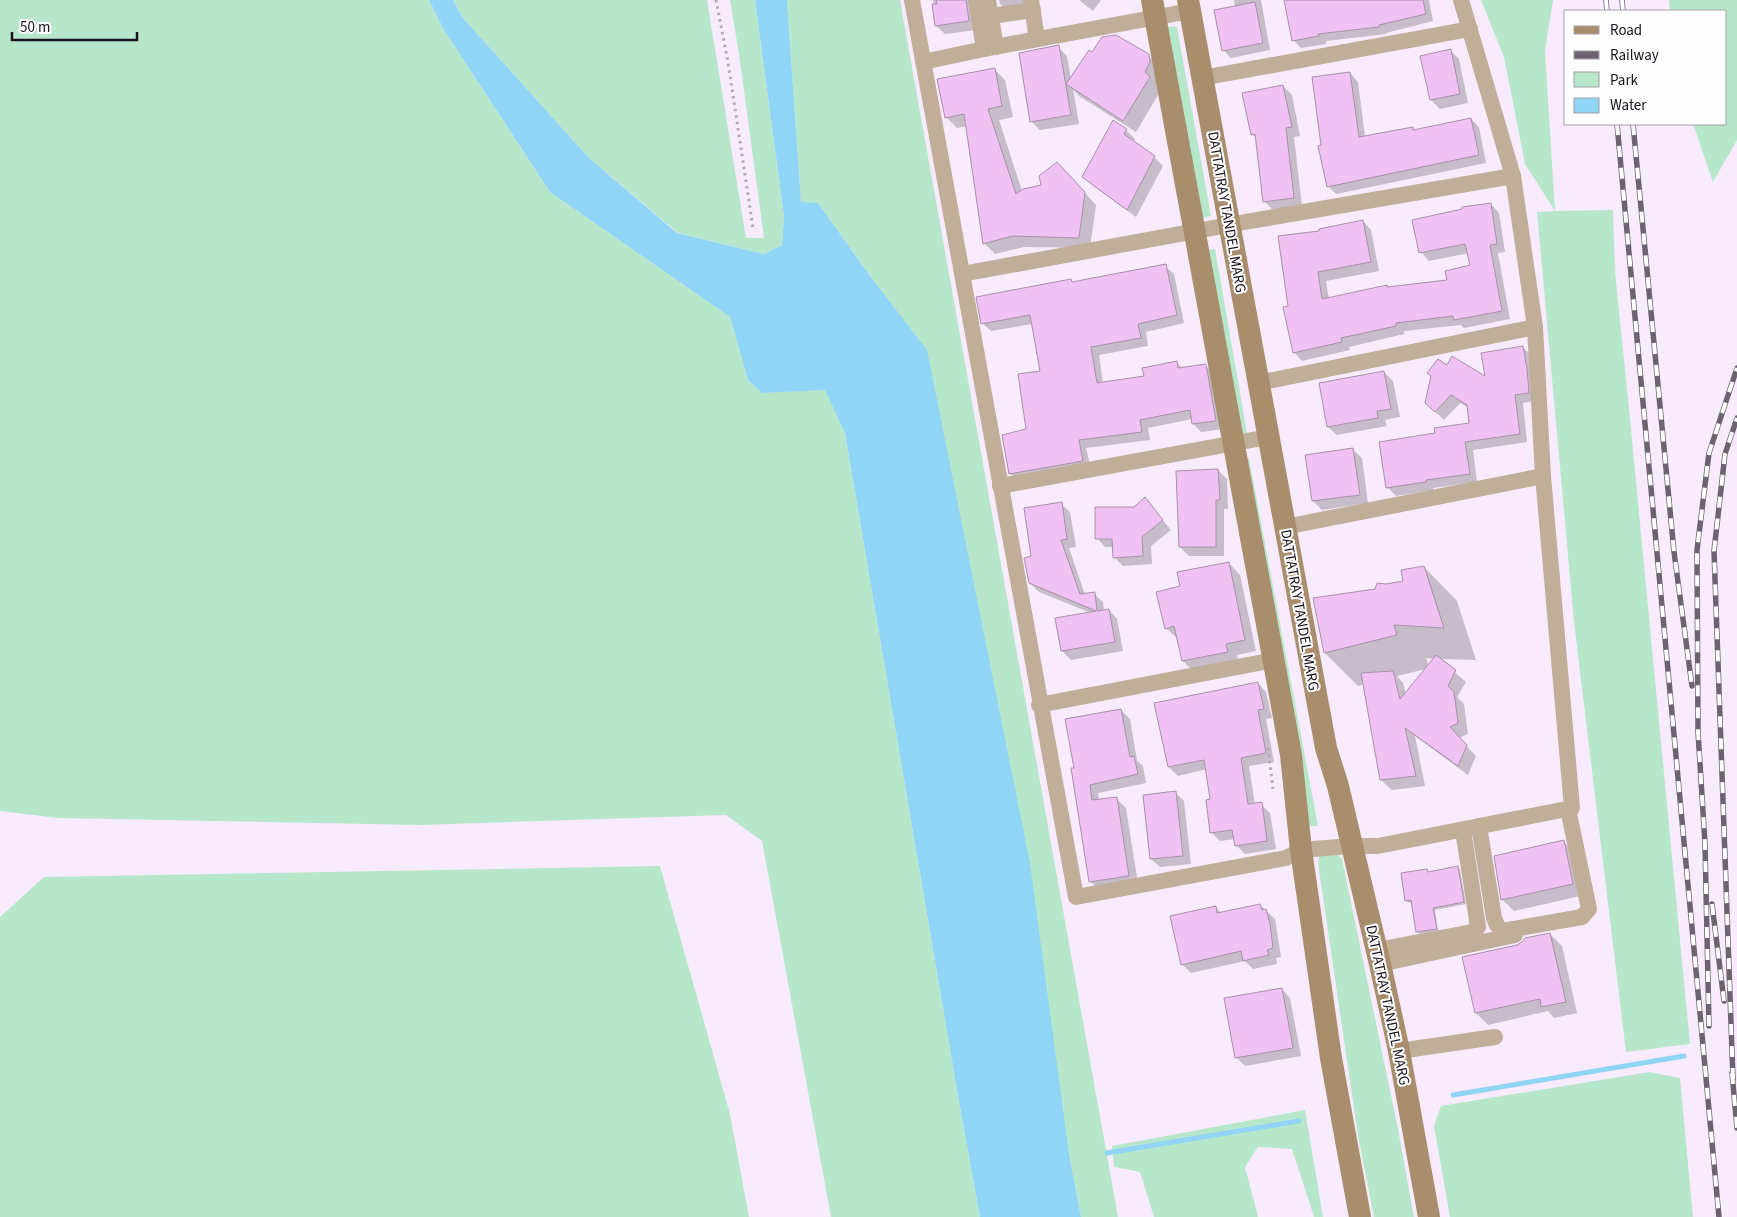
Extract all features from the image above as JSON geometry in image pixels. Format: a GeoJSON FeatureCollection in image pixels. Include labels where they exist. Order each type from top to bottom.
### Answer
{"type":"FeatureCollection","features":[{"type":"Feature","properties":{"kind":"main road","name":"DATTATRAY TANDEL MARG"},"geometry":{"type":"LineString","coordinates":[[1189,5],[1326,748],[1338,786],[1378,957],[1398,1051],[1429,1217]]}},
{"type":"Feature","properties":{"kind":"main road"},"geometry":{"type":"LineString","coordinates":[[1153,9],[1291,755],[1302,850],[1331,1058],[1360,1217]]}},
{"type":"Feature","properties":{"kind":"street"},"geometry":{"type":"LineString","coordinates":[[912,0],[1076,897],[1286,858],[1302,850],[1378,846],[1572,808],[1544,476],[1535,327],[1513,176],[1461,0]]}},
{"type":"Feature","properties":{"kind":"street"},"geometry":{"type":"LineString","coordinates":[[976,0],[990,48]]}},
{"type":"Feature","properties":{"kind":"street"},"geometry":{"type":"LineString","coordinates":[[990,48],[990,8],[1032,5],[1037,39]]}},
{"type":"Feature","properties":{"kind":"street"},"geometry":{"type":"LineString","coordinates":[[924,62],[1037,39],[1153,9],[1189,5]]}},
{"type":"Feature","properties":{"kind":"street"},"geometry":{"type":"LineString","coordinates":[[1202,78],[1470,29]]}},
{"type":"Feature","properties":{"kind":"street"},"geometry":{"type":"LineString","coordinates":[[962,274],[1513,176]]}},
{"type":"Feature","properties":{"kind":"street"},"geometry":{"type":"LineString","coordinates":[[1258,383],[1535,327]]}},
{"type":"Feature","properties":{"kind":"street"},"geometry":{"type":"LineString","coordinates":[[1000,486],[1268,436]]}},
{"type":"Feature","properties":{"kind":"street"},"geometry":{"type":"LineString","coordinates":[[1285,527],[1544,476]]}},
{"type":"Feature","properties":{"kind":"street"},"geometry":{"type":"LineString","coordinates":[[1040,705],[1274,660]]}},
{"type":"Feature","properties":{"kind":"street"},"geometry":{"type":"LineString","coordinates":[[1471,828],[1494,918],[1497,926],[1502,931],[1582,917],[1589,909],[1568,809]]}},
{"type":"Feature","properties":{"kind":"street"},"geometry":{"type":"LineString","coordinates":[[1378,957],[1472,932],[1478,927],[1471,828]]}},
{"type":"Feature","properties":{"kind":"street"},"geometry":{"type":"LineString","coordinates":[[1378,957],[1523,933]]}},
{"type":"Feature","properties":{"kind":"street"},"geometry":{"type":"LineString","coordinates":[[1398,1051],[1495,1037]]}},
{"type":"Feature","properties":{"kind":"path"},"geometry":{"type":"LineString","coordinates":[[716,0],[728,62],[753,228]]}},
{"type":"Feature","properties":{"kind":"green space"},"geometry":{"type":"Polygon","coordinates":[[[0,0],[429,0],[444,30],[550,192],[730,317],[748,380],[762,393],[825,389],[845,433],[980,1217],[831,1217],[762,841],[726,815],[420,825],[58,818],[0,811],[0,0]]]}},
{"type":"Feature","properties":{"kind":"green space"},"geometry":{"type":"Polygon","coordinates":[[[453,0],[707,0],[746,238],[764,238],[730,0],[755,0],[784,216],[782,245],[764,254],[678,233],[589,158],[463,18],[453,0]]]}},
{"type":"Feature","properties":{"kind":"green space"},"geometry":{"type":"Polygon","coordinates":[[[787,0],[900,0],[1118,1217],[1081,1217],[1069,1154],[870,276],[818,203],[801,203],[787,0]]]}},
{"type":"Feature","properties":{"kind":"green space"},"geometry":{"type":"Polygon","coordinates":[[[1481,0],[1553,0],[1545,51],[1555,211],[1525,164],[1504,57],[1481,0]]]}},
{"type":"Feature","properties":{"kind":"green space"},"geometry":{"type":"Polygon","coordinates":[[[1669,0],[1737,0],[1737,140],[1713,182],[1693,125],[1727,125],[1727,10],[1670,10],[1669,0]]]}},
{"type":"Feature","properties":{"kind":"green space"},"geometry":{"type":"Polygon","coordinates":[[[1164,26],[1177,27],[1211,216],[1199,219],[1164,26]]]}},
{"type":"Feature","properties":{"kind":"green space"},"geometry":{"type":"Polygon","coordinates":[[[1613,210],[1615,271],[1690,1044],[1626,1052],[1574,622],[1537,212],[1613,210]]]}},
{"type":"Feature","properties":{"kind":"green space"},"geometry":{"type":"Polygon","coordinates":[[[1215,249],[1247,433],[1238,433],[1203,251],[1215,249]]]}},
{"type":"Feature","properties":{"kind":"green space"},"geometry":{"type":"Polygon","coordinates":[[[1249,458],[1318,826],[1309,826],[1243,461],[1249,458]]]}},
{"type":"Feature","properties":{"kind":"green space"},"geometry":{"type":"Polygon","coordinates":[[[1335,851],[1342,859],[1398,1129],[1414,1217],[1374,1217],[1358,1136],[1318,863],[1320,854],[1335,851]]]}},
{"type":"Feature","properties":{"kind":"green space"},"geometry":{"type":"Polygon","coordinates":[[[660,866],[730,1114],[749,1217],[0,1217],[0,917],[44,877],[660,866]]]}},
{"type":"Feature","properties":{"kind":"green space"},"geometry":{"type":"Polygon","coordinates":[[[1649,1072],[1680,1078],[1693,1217],[1450,1217],[1434,1126],[1441,1106],[1649,1072]]]}},
{"type":"Feature","properties":{"kind":"green space"},"geometry":{"type":"Polygon","coordinates":[[[1305,1110],[1323,1217],[1314,1217],[1292,1149],[1258,1147],[1245,1167],[1258,1217],[1154,1217],[1140,1172],[1114,1167],[1112,1146],[1305,1110]]]}},
{"type":"Feature","properties":{"kind":"water"},"geometry":{"type":"Polygon","coordinates":[[[429,0],[453,0],[463,18],[589,158],[677,233],[764,254],[782,245],[784,216],[755,0],[787,0],[801,202],[818,203],[870,276],[927,350],[1030,863],[1069,1154],[1081,1217],[980,1217],[845,433],[825,390],[762,393],[748,380],[730,317],[550,192],[444,30],[429,0]]]}},
{"type":"Feature","properties":{"kind":"building"},"geometry":{"type":"Polygon","coordinates":[[[936,0],[966,0],[969,21],[935,26],[932,4],[937,4],[936,0]]]}},
{"type":"Feature","properties":{"kind":"building"},"geometry":{"type":"Polygon","coordinates":[[[1284,0],[1423,0],[1426,14],[1379,25],[1379,27],[1318,34],[1319,36],[1292,41],[1284,0]]]}},
{"type":"Feature","properties":{"kind":"building"},"geometry":{"type":"Polygon","coordinates":[[[1255,2],[1263,43],[1222,51],[1214,10],[1255,2]]]}},
{"type":"Feature","properties":{"kind":"building"},"geometry":{"type":"Polygon","coordinates":[[[1116,35],[1149,54],[1150,62],[1145,72],[1150,77],[1123,121],[1066,84],[1089,50],[1092,52],[1102,37],[1116,35]]]}},
{"type":"Feature","properties":{"kind":"building"},"geometry":{"type":"Polygon","coordinates":[[[1059,45],[1071,115],[1030,122],[1019,53],[1059,45]]]}},
{"type":"Feature","properties":{"kind":"building"},"geometry":{"type":"Polygon","coordinates":[[[1451,49],[1460,94],[1430,100],[1420,56],[1451,49]]]}},
{"type":"Feature","properties":{"kind":"building"},"geometry":{"type":"Polygon","coordinates":[[[995,68],[1002,106],[988,109],[1016,194],[1023,189],[1041,185],[1039,176],[1057,162],[1085,192],[1079,238],[1012,236],[983,244],[964,114],[945,118],[937,79],[995,68]]]}},
{"type":"Feature","properties":{"kind":"building"},"geometry":{"type":"Polygon","coordinates":[[[1350,72],[1359,137],[1413,127],[1413,130],[1471,118],[1479,155],[1327,187],[1318,146],[1321,145],[1312,77],[1350,72]]]}},
{"type":"Feature","properties":{"kind":"building"},"geometry":{"type":"Polygon","coordinates":[[[1283,85],[1292,127],[1286,128],[1294,198],[1263,202],[1255,134],[1251,135],[1242,93],[1283,85]]]}},
{"type":"Feature","properties":{"kind":"building"},"geometry":{"type":"Polygon","coordinates":[[[1113,120],[1127,129],[1124,134],[1155,156],[1127,210],[1082,177],[1113,120]]]}},
{"type":"Feature","properties":{"kind":"building"},"geometry":{"type":"Polygon","coordinates":[[[1491,203],[1497,244],[1490,245],[1502,311],[1454,320],[1453,316],[1396,323],[1396,326],[1341,338],[1342,342],[1293,353],[1283,307],[1288,306],[1278,236],[1319,231],[1319,229],[1363,220],[1371,262],[1318,272],[1322,299],[1387,285],[1387,287],[1447,280],[1445,271],[1470,265],[1465,244],[1419,253],[1412,220],[1462,209],[1462,207],[1491,203]]]}},
{"type":"Feature","properties":{"kind":"building"},"geometry":{"type":"Polygon","coordinates":[[[1166,264],[1177,315],[1138,324],[1141,338],[1091,347],[1097,383],[1144,376],[1142,368],[1177,361],[1178,368],[1206,364],[1216,421],[1192,424],[1190,410],[1140,420],[1142,432],[1079,440],[1083,461],[1009,474],[1002,435],[1026,429],[1018,374],[1040,371],[1030,315],[981,324],[976,297],[1071,279],[1072,282],[1166,264]]]}},
{"type":"Feature","properties":{"kind":"building"},"geometry":{"type":"Polygon","coordinates":[[[1523,346],[1529,393],[1515,395],[1520,434],[1465,442],[1470,474],[1386,488],[1379,442],[1435,433],[1434,428],[1469,423],[1467,405],[1451,395],[1435,412],[1425,403],[1431,376],[1427,373],[1438,359],[1447,365],[1452,356],[1485,376],[1481,353],[1523,346]]]}},
{"type":"Feature","properties":{"kind":"building"},"geometry":{"type":"Polygon","coordinates":[[[1384,371],[1391,409],[1377,411],[1378,418],[1327,427],[1319,383],[1384,371]]]}},
{"type":"Feature","properties":{"kind":"building"},"geometry":{"type":"Polygon","coordinates":[[[1353,448],[1360,495],[1312,501],[1305,455],[1353,448]]]}},
{"type":"Feature","properties":{"kind":"building"},"geometry":{"type":"Polygon","coordinates":[[[1218,469],[1220,500],[1216,500],[1216,547],[1179,547],[1176,471],[1218,469]]]}},
{"type":"Feature","properties":{"kind":"building"},"geometry":{"type":"Polygon","coordinates":[[[1145,497],[1163,520],[1142,537],[1143,556],[1113,558],[1112,539],[1095,539],[1095,507],[1134,507],[1145,497]]]}},
{"type":"Feature","properties":{"kind":"building"},"geometry":{"type":"Polygon","coordinates":[[[1062,502],[1067,539],[1061,540],[1080,594],[1095,592],[1097,611],[1109,609],[1115,642],[1061,651],[1055,618],[1096,611],[1029,583],[1024,558],[1031,556],[1024,508],[1062,502]]]}},
{"type":"Feature","properties":{"kind":"building"},"geometry":{"type":"Polygon","coordinates":[[[1229,562],[1245,640],[1226,644],[1228,652],[1182,661],[1174,626],[1165,629],[1156,592],[1180,586],[1177,572],[1229,562]]]}},
{"type":"Feature","properties":{"kind":"building"},"geometry":{"type":"Polygon","coordinates":[[[1424,566],[1444,628],[1394,625],[1397,635],[1324,653],[1313,598],[1375,589],[1377,583],[1386,584],[1403,581],[1401,570],[1424,566]]]}},
{"type":"Feature","properties":{"kind":"building"},"geometry":{"type":"Polygon","coordinates":[[[1436,655],[1456,670],[1448,686],[1454,692],[1458,723],[1450,727],[1467,745],[1458,766],[1405,728],[1416,776],[1380,780],[1361,673],[1393,671],[1400,699],[1436,655]]]}},
{"type":"Feature","properties":{"kind":"building"},"geometry":{"type":"Polygon","coordinates":[[[1258,682],[1264,709],[1258,710],[1266,753],[1241,758],[1248,804],[1262,802],[1267,841],[1235,846],[1232,830],[1210,833],[1206,800],[1210,799],[1204,760],[1168,767],[1154,703],[1258,682]]]}},
{"type":"Feature","properties":{"kind":"building"},"geometry":{"type":"Polygon","coordinates":[[[1121,709],[1130,757],[1134,756],[1138,774],[1090,785],[1092,800],[1117,797],[1129,876],[1089,882],[1071,768],[1074,768],[1065,719],[1121,709]]]}},
{"type":"Feature","properties":{"kind":"building"},"geometry":{"type":"Polygon","coordinates":[[[1176,791],[1183,856],[1150,859],[1143,795],[1176,791]]]}},
{"type":"Feature","properties":{"kind":"building"},"geometry":{"type":"Polygon","coordinates":[[[1564,840],[1573,884],[1501,900],[1494,856],[1564,840]]]}},
{"type":"Feature","properties":{"kind":"building"},"geometry":{"type":"Polygon","coordinates":[[[1458,866],[1464,902],[1433,908],[1437,929],[1416,932],[1411,900],[1405,901],[1401,873],[1427,869],[1428,872],[1458,866]]]}},
{"type":"Feature","properties":{"kind":"building"},"geometry":{"type":"Polygon","coordinates":[[[1260,904],[1262,910],[1266,909],[1270,924],[1273,948],[1267,950],[1269,955],[1243,961],[1241,951],[1181,965],[1170,916],[1216,906],[1217,913],[1260,904]]]}},
{"type":"Feature","properties":{"kind":"building"},"geometry":{"type":"Polygon","coordinates":[[[1550,933],[1566,1002],[1541,1007],[1540,999],[1475,1013],[1462,957],[1517,945],[1525,938],[1550,933]]]}},
{"type":"Feature","properties":{"kind":"building"},"geometry":{"type":"Polygon","coordinates":[[[1282,988],[1293,1048],[1235,1058],[1224,998],[1282,988]]]}},
{"type":"Feature","properties":{"kind":"waterway"},"geometry":{"type":"LineString","coordinates":[[1453,1095],[1684,1056]]}},
{"type":"Feature","properties":{"kind":"waterway"},"geometry":{"type":"LineString","coordinates":[[1107,1153],[1299,1121]]}},
{"type":"Feature","properties":{"kind":"railway"},"geometry":{"type":"LineString","coordinates":[[1606,0],[1607,10]]}},
{"type":"Feature","properties":{"kind":"railway"},"geometry":{"type":"LineString","coordinates":[[1622,0],[1623,10]]}},
{"type":"Feature","properties":{"kind":"railway"},"geometry":{"type":"LineString","coordinates":[[1617,125],[1719,1217]]}},
{"type":"Feature","properties":{"kind":"railway"},"geometry":{"type":"LineString","coordinates":[[1633,125],[1674,552],[1692,686]]}},
{"type":"Feature","properties":{"kind":"railway"},"geometry":{"type":"LineString","coordinates":[[1709,1026],[1705,844],[1698,732],[1697,550],[1709,453],[1737,368]]}},
{"type":"Feature","properties":{"kind":"railway"},"geometry":{"type":"LineString","coordinates":[[1733,1079],[1714,551],[1725,454],[1737,418]]}},
{"type":"Feature","properties":{"kind":"railway"},"geometry":{"type":"LineString","coordinates":[[1712,904],[1724,1001]]}},
{"type":"Feature","properties":{"kind":"railway"},"geometry":{"type":"LineString","coordinates":[[1732,1073],[1737,1128]]}}]}
